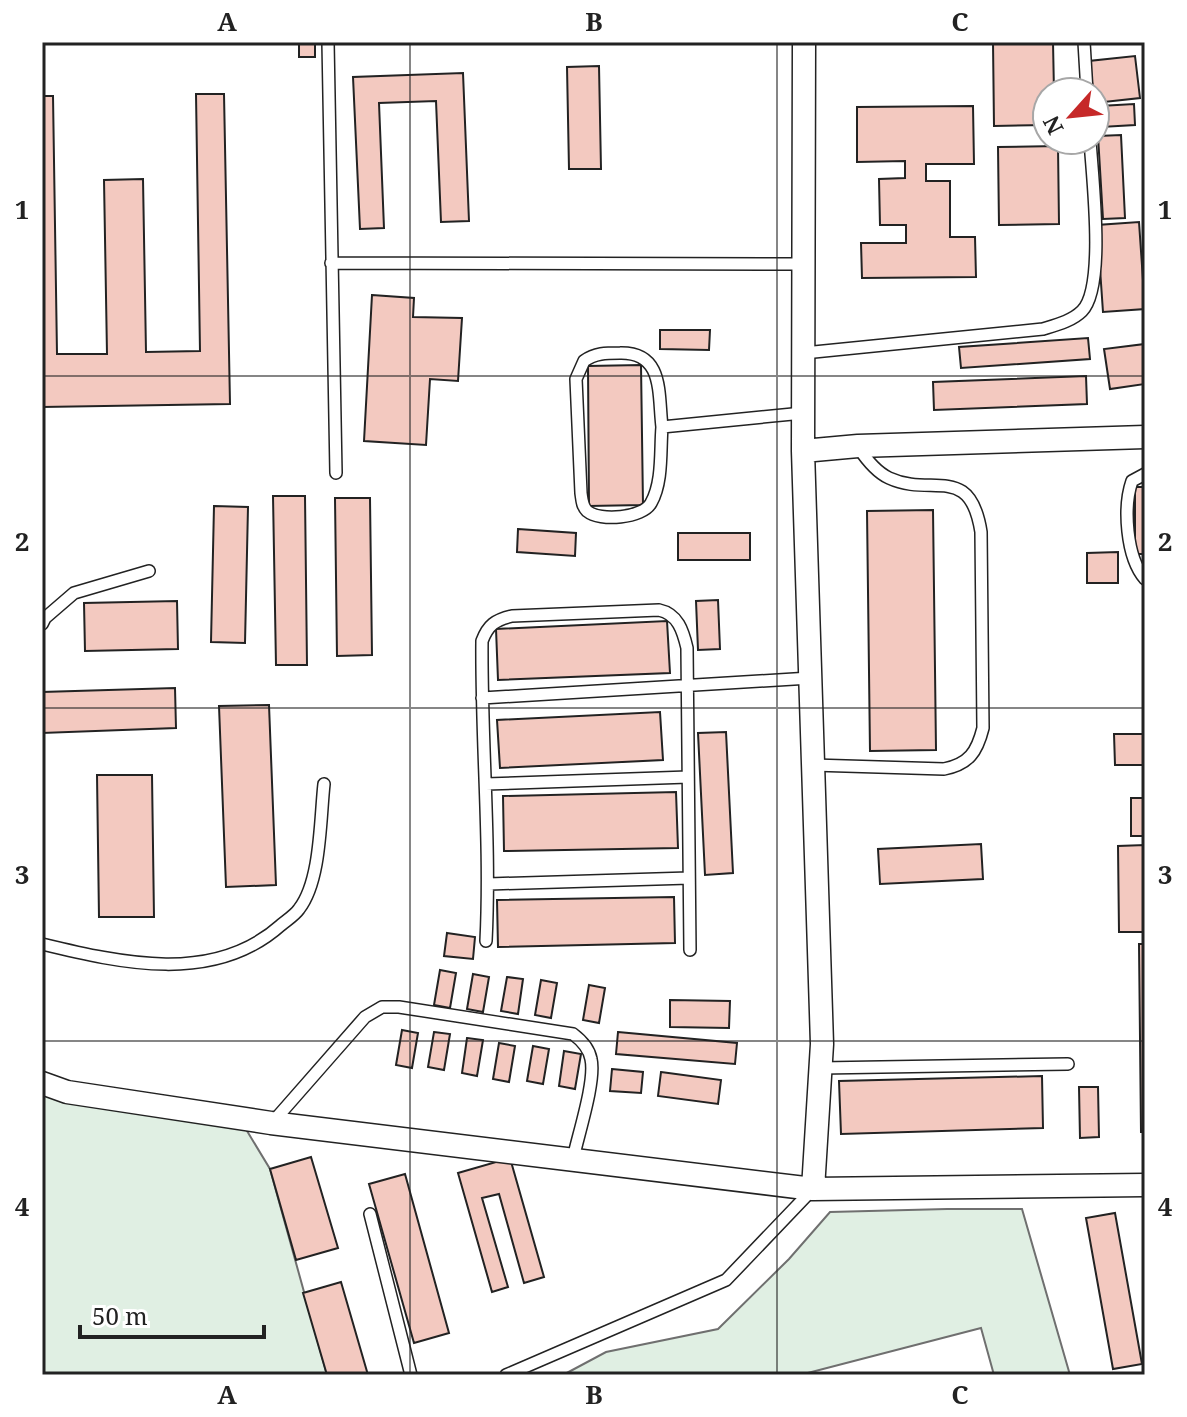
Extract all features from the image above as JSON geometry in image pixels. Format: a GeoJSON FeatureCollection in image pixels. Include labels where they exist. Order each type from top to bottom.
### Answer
{"type":"FeatureCollection","features":[{"type":"Feature","properties":{"kind":"street"},"geometry":{"type":"LineString","coordinates":[[804,42],[803,451],[821,1068],[813,1189]]}},
{"type":"Feature","properties":{"kind":"street"},"geometry":{"type":"LineString","coordinates":[[803,451],[858,446],[1145,437]]}},
{"type":"Feature","properties":{"kind":"street"},"geometry":{"type":"LineString","coordinates":[[42,1083],[67,1092],[271,1123],[813,1189],[1145,1185]]}},
{"type":"Feature","properties":{"kind":"lane"},"geometry":{"type":"LineString","coordinates":[[328,42],[336,473]]}},
{"type":"Feature","properties":{"kind":"lane"},"geometry":{"type":"LineString","coordinates":[[1084,42],[1086,76]]}},
{"type":"Feature","properties":{"kind":"lane"},"geometry":{"type":"LineString","coordinates":[[804,353],[1043,329],[1064,322],[1083,310],[1094,292],[1096,267],[1091,156]]}},
{"type":"Feature","properties":{"kind":"lane"},"geometry":{"type":"LineString","coordinates":[[331,263],[804,264]]}},
{"type":"Feature","properties":{"kind":"lane"},"geometry":{"type":"LineString","coordinates":[[602,353],[636,353],[648,361],[657,380],[662,427],[657,490],[650,507],[634,516],[601,517],[588,511],[582,503],[581,493],[576,379],[584,361],[602,353]]}},
{"type":"Feature","properties":{"kind":"lane"},"geometry":{"type":"LineString","coordinates":[[662,427],[803,413]]}},
{"type":"Feature","properties":{"kind":"lane"},"geometry":{"type":"LineString","coordinates":[[813,765],[944,769],[960,766],[972,757],[979,746],[983,728],[981,532],[973,502],[953,487],[891,479],[879,472],[858,446]]}},
{"type":"Feature","properties":{"kind":"lane"},"geometry":{"type":"LineString","coordinates":[[1145,474],[1132,481],[1127,496],[1131,554],[1145,579]]}},
{"type":"Feature","properties":{"kind":"lane"},"geometry":{"type":"LineString","coordinates":[[42,624],[74,593],[149,571]]}},
{"type":"Feature","properties":{"kind":"lane"},"geometry":{"type":"LineString","coordinates":[[486,941],[489,884],[482,698],[482,641],[485,632],[498,619],[512,616],[659,610],[667,611],[683,631],[687,648],[690,950]]}},
{"type":"Feature","properties":{"kind":"lane"},"geometry":{"type":"LineString","coordinates":[[482,698],[810,678]]}},
{"type":"Feature","properties":{"kind":"lane"},"geometry":{"type":"LineString","coordinates":[[486,784],[688,777]]}},
{"type":"Feature","properties":{"kind":"lane"},"geometry":{"type":"LineString","coordinates":[[42,944],[113,961],[180,965],[232,955],[266,939],[300,908],[314,876],[324,784]]}},
{"type":"Feature","properties":{"kind":"lane"},"geometry":{"type":"LineString","coordinates":[[489,884],[689,878]]}},
{"type":"Feature","properties":{"kind":"lane"},"geometry":{"type":"LineString","coordinates":[[271,1123],[365,1017],[382,1007],[399,1007],[557,1030],[573,1034],[584,1043],[591,1058],[591,1075],[573,1159]]}},
{"type":"Feature","properties":{"kind":"lane"},"geometry":{"type":"LineString","coordinates":[[821,1068],[1068,1064]]}},
{"type":"Feature","properties":{"kind":"lane"},"geometry":{"type":"LineString","coordinates":[[506,1375],[726,1280],[813,1189]]}},
{"type":"Feature","properties":{"kind":"lane"},"geometry":{"type":"LineString","coordinates":[[370,1214],[411,1375]]}},
{"type":"Feature","properties":{"kind":"green space"},"geometry":{"type":"Polygon","coordinates":[[[42,1093],[241,1121],[270,1169],[327,1375],[42,1375],[42,1093]]]}},
{"type":"Feature","properties":{"kind":"green space"},"geometry":{"type":"Polygon","coordinates":[[[1022,1209],[1070,1375],[994,1375],[981,1328],[800,1375],[563,1375],[606,1352],[718,1329],[789,1259],[830,1212],[1022,1209]]]}},
{"type":"Feature","properties":{"kind":"building"},"geometry":{"type":"Polygon","coordinates":[[[299,42],[315,42],[315,57],[299,57],[299,42]]]}},
{"type":"Feature","properties":{"kind":"building"},"geometry":{"type":"Polygon","coordinates":[[[993,42],[1053,42],[1054,76],[1031,76],[1031,125],[994,126],[993,42]]]}},
{"type":"Feature","properties":{"kind":"building"},"geometry":{"type":"Polygon","coordinates":[[[1135,56],[1140,98],[1111,101],[1111,76],[1091,76],[1089,61],[1135,56]]]}},
{"type":"Feature","properties":{"kind":"building"},"geometry":{"type":"Polygon","coordinates":[[[599,66],[601,169],[569,169],[567,67],[599,66]]]}},
{"type":"Feature","properties":{"kind":"building"},"geometry":{"type":"Polygon","coordinates":[[[463,73],[469,221],[441,222],[436,101],[379,103],[384,228],[360,229],[353,77],[463,73]]]}},
{"type":"Feature","properties":{"kind":"building"},"geometry":{"type":"Polygon","coordinates":[[[196,94],[224,94],[230,404],[42,407],[42,96],[53,96],[57,354],[107,354],[104,180],[143,179],[146,352],[200,351],[196,94]]]}},
{"type":"Feature","properties":{"kind":"building"},"geometry":{"type":"Polygon","coordinates":[[[1134,104],[1135,125],[1111,126],[1111,105],[1134,104]]]}},
{"type":"Feature","properties":{"kind":"building"},"geometry":{"type":"Polygon","coordinates":[[[973,106],[974,164],[926,164],[926,181],[950,181],[950,237],[975,237],[976,277],[862,278],[861,243],[906,243],[906,225],[880,225],[879,179],[905,178],[905,161],[857,162],[857,107],[973,106]]]}},
{"type":"Feature","properties":{"kind":"building"},"geometry":{"type":"Polygon","coordinates":[[[1111,135],[1121,135],[1125,218],[1103,219],[1099,156],[1111,156],[1111,135]]]}},
{"type":"Feature","properties":{"kind":"building"},"geometry":{"type":"Polygon","coordinates":[[[1031,146],[1031,156],[1058,156],[1059,224],[999,225],[998,147],[1031,146]]]}},
{"type":"Feature","properties":{"kind":"building"},"geometry":{"type":"Polygon","coordinates":[[[1139,222],[1145,309],[1103,312],[1097,225],[1139,222]]]}},
{"type":"Feature","properties":{"kind":"building"},"geometry":{"type":"Polygon","coordinates":[[[372,295],[414,298],[413,317],[462,318],[458,381],[430,379],[426,445],[364,441],[372,295]]]}},
{"type":"Feature","properties":{"kind":"building"},"geometry":{"type":"Polygon","coordinates":[[[660,330],[710,330],[709,350],[660,349],[660,330]]]}},
{"type":"Feature","properties":{"kind":"building"},"geometry":{"type":"Polygon","coordinates":[[[1088,338],[1090,359],[961,368],[959,347],[1088,338]]]}},
{"type":"Feature","properties":{"kind":"building"},"geometry":{"type":"Polygon","coordinates":[[[1145,344],[1145,384],[1110,389],[1104,349],[1145,344]]]}},
{"type":"Feature","properties":{"kind":"building"},"geometry":{"type":"Polygon","coordinates":[[[641,365],[643,505],[589,506],[588,366],[641,365]]]}},
{"type":"Feature","properties":{"kind":"building"},"geometry":{"type":"Polygon","coordinates":[[[1086,376],[1087,404],[934,410],[933,382],[1086,376]]]}},
{"type":"Feature","properties":{"kind":"building"},"geometry":{"type":"Polygon","coordinates":[[[1135,487],[1145,487],[1145,554],[1135,554],[1135,487]]]}},
{"type":"Feature","properties":{"kind":"building"},"geometry":{"type":"Polygon","coordinates":[[[273,496],[305,496],[307,665],[276,665],[273,496]]]}},
{"type":"Feature","properties":{"kind":"building"},"geometry":{"type":"Polygon","coordinates":[[[335,498],[370,498],[372,655],[337,656],[335,498]]]}},
{"type":"Feature","properties":{"kind":"building"},"geometry":{"type":"Polygon","coordinates":[[[214,506],[248,507],[245,643],[211,642],[214,506]]]}},
{"type":"Feature","properties":{"kind":"building"},"geometry":{"type":"Polygon","coordinates":[[[933,510],[936,750],[870,751],[867,511],[933,510]]]}},
{"type":"Feature","properties":{"kind":"building"},"geometry":{"type":"Polygon","coordinates":[[[518,529],[576,533],[575,556],[517,552],[518,529]]]}},
{"type":"Feature","properties":{"kind":"building"},"geometry":{"type":"Polygon","coordinates":[[[678,533],[750,533],[750,560],[678,560],[678,533]]]}},
{"type":"Feature","properties":{"kind":"building"},"geometry":{"type":"Polygon","coordinates":[[[1118,552],[1118,583],[1087,583],[1087,553],[1118,552]]]}},
{"type":"Feature","properties":{"kind":"building"},"geometry":{"type":"Polygon","coordinates":[[[718,600],[720,649],[698,650],[696,601],[718,600]]]}},
{"type":"Feature","properties":{"kind":"building"},"geometry":{"type":"Polygon","coordinates":[[[177,601],[178,649],[85,651],[84,603],[177,601]]]}},
{"type":"Feature","properties":{"kind":"building"},"geometry":{"type":"Polygon","coordinates":[[[667,621],[670,673],[498,680],[496,629],[667,621]]]}},
{"type":"Feature","properties":{"kind":"building"},"geometry":{"type":"Polygon","coordinates":[[[175,688],[176,728],[42,733],[42,692],[175,688]]]}},
{"type":"Feature","properties":{"kind":"building"},"geometry":{"type":"Polygon","coordinates":[[[269,705],[276,885],[226,887],[219,706],[269,705]]]}},
{"type":"Feature","properties":{"kind":"building"},"geometry":{"type":"Polygon","coordinates":[[[660,712],[663,760],[500,768],[497,720],[660,712]]]}},
{"type":"Feature","properties":{"kind":"building"},"geometry":{"type":"Polygon","coordinates":[[[726,732],[733,873],[705,875],[698,733],[726,732]]]}},
{"type":"Feature","properties":{"kind":"building"},"geometry":{"type":"Polygon","coordinates":[[[1114,734],[1145,734],[1145,765],[1115,765],[1114,734]]]}},
{"type":"Feature","properties":{"kind":"building"},"geometry":{"type":"Polygon","coordinates":[[[97,775],[152,775],[154,917],[99,917],[97,775]]]}},
{"type":"Feature","properties":{"kind":"building"},"geometry":{"type":"Polygon","coordinates":[[[676,792],[678,848],[504,851],[503,796],[676,792]]]}},
{"type":"Feature","properties":{"kind":"building"},"geometry":{"type":"Polygon","coordinates":[[[1131,798],[1145,798],[1145,836],[1131,836],[1131,798]]]}},
{"type":"Feature","properties":{"kind":"building"},"geometry":{"type":"Polygon","coordinates":[[[981,844],[983,879],[880,884],[878,849],[981,844]]]}},
{"type":"Feature","properties":{"kind":"building"},"geometry":{"type":"Polygon","coordinates":[[[1145,845],[1145,932],[1119,932],[1118,846],[1145,845]]]}},
{"type":"Feature","properties":{"kind":"building"},"geometry":{"type":"Polygon","coordinates":[[[674,897],[675,943],[498,947],[497,900],[674,897]]]}},
{"type":"Feature","properties":{"kind":"building"},"geometry":{"type":"Polygon","coordinates":[[[447,933],[475,937],[473,959],[444,956],[447,933]]]}},
{"type":"Feature","properties":{"kind":"building"},"geometry":{"type":"Polygon","coordinates":[[[1139,944],[1145,944],[1145,1132],[1141,1132],[1139,944]]]}},
{"type":"Feature","properties":{"kind":"building"},"geometry":{"type":"Polygon","coordinates":[[[440,970],[456,973],[450,1008],[434,1005],[440,970]]]}},
{"type":"Feature","properties":{"kind":"building"},"geometry":{"type":"Polygon","coordinates":[[[473,974],[489,977],[483,1012],[467,1009],[473,974]]]}},
{"type":"Feature","properties":{"kind":"building"},"geometry":{"type":"Polygon","coordinates":[[[507,977],[523,979],[518,1014],[501,1011],[507,977]]]}},
{"type":"Feature","properties":{"kind":"building"},"geometry":{"type":"Polygon","coordinates":[[[541,980],[557,983],[551,1018],[535,1015],[541,980]]]}},
{"type":"Feature","properties":{"kind":"building"},"geometry":{"type":"Polygon","coordinates":[[[589,985],[605,988],[599,1023],[583,1020],[589,985]]]}},
{"type":"Feature","properties":{"kind":"building"},"geometry":{"type":"Polygon","coordinates":[[[670,1000],[730,1001],[729,1028],[670,1027],[670,1000]]]}},
{"type":"Feature","properties":{"kind":"building"},"geometry":{"type":"Polygon","coordinates":[[[402,1030],[418,1033],[412,1068],[396,1065],[402,1030]]]}},
{"type":"Feature","properties":{"kind":"building"},"geometry":{"type":"Polygon","coordinates":[[[434,1032],[450,1034],[444,1070],[428,1067],[434,1032]]]}},
{"type":"Feature","properties":{"kind":"building"},"geometry":{"type":"Polygon","coordinates":[[[618,1032],[737,1043],[735,1064],[616,1054],[618,1032]]]}},
{"type":"Feature","properties":{"kind":"building"},"geometry":{"type":"Polygon","coordinates":[[[467,1038],[483,1040],[477,1076],[462,1073],[467,1038]]]}},
{"type":"Feature","properties":{"kind":"building"},"geometry":{"type":"Polygon","coordinates":[[[499,1043],[515,1046],[509,1082],[493,1079],[499,1043]]]}},
{"type":"Feature","properties":{"kind":"building"},"geometry":{"type":"Polygon","coordinates":[[[533,1046],[549,1049],[543,1084],[527,1081],[533,1046]]]}},
{"type":"Feature","properties":{"kind":"building"},"geometry":{"type":"Polygon","coordinates":[[[564,1051],[581,1054],[575,1089],[559,1086],[564,1051]]]}},
{"type":"Feature","properties":{"kind":"building"},"geometry":{"type":"Polygon","coordinates":[[[612,1069],[643,1072],[641,1093],[610,1091],[612,1069]]]}},
{"type":"Feature","properties":{"kind":"building"},"geometry":{"type":"Polygon","coordinates":[[[661,1072],[721,1080],[718,1104],[658,1096],[661,1072]]]}},
{"type":"Feature","properties":{"kind":"building"},"geometry":{"type":"Polygon","coordinates":[[[1042,1076],[1043,1128],[841,1134],[839,1081],[1042,1076]]]}},
{"type":"Feature","properties":{"kind":"building"},"geometry":{"type":"Polygon","coordinates":[[[1079,1087],[1098,1087],[1099,1137],[1080,1138],[1079,1087]]]}},
{"type":"Feature","properties":{"kind":"building"},"geometry":{"type":"Polygon","coordinates":[[[311,1157],[338,1248],[296,1260],[270,1169],[311,1157]]]}},
{"type":"Feature","properties":{"kind":"building"},"geometry":{"type":"Polygon","coordinates":[[[510,1158],[544,1277],[524,1283],[499,1194],[482,1198],[508,1287],[492,1292],[458,1173],[510,1158]]]}},
{"type":"Feature","properties":{"kind":"building"},"geometry":{"type":"Polygon","coordinates":[[[405,1174],[449,1333],[414,1343],[369,1184],[405,1174]]]}},
{"type":"Feature","properties":{"kind":"building"},"geometry":{"type":"Polygon","coordinates":[[[1115,1213],[1142,1364],[1113,1369],[1086,1218],[1115,1213]]]}},
{"type":"Feature","properties":{"kind":"building"},"geometry":{"type":"Polygon","coordinates":[[[341,1282],[368,1375],[327,1375],[303,1293],[341,1282]]]}}]}
